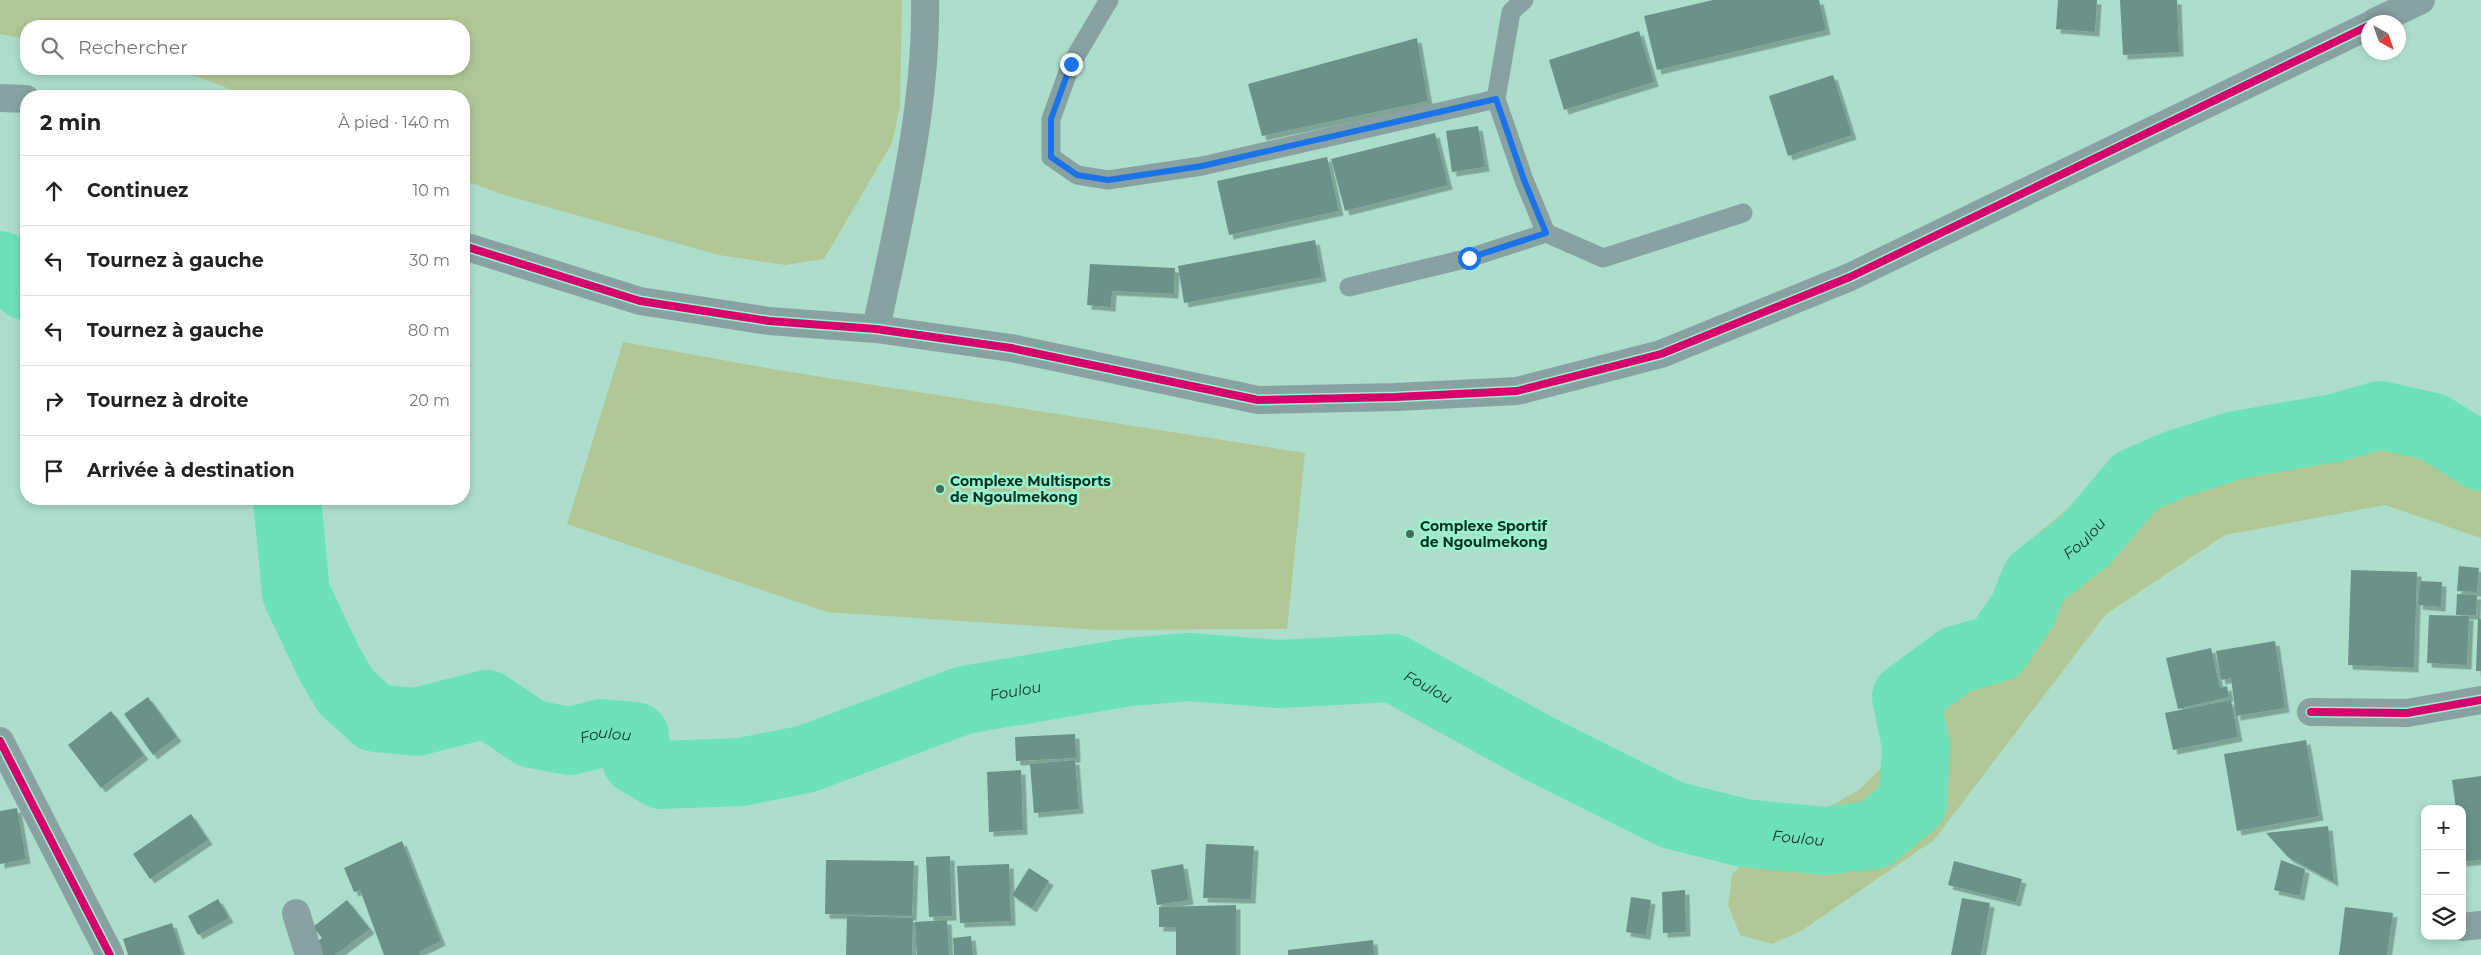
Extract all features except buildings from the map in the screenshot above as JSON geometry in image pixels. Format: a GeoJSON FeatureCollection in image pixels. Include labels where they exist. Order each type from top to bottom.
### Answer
{"type":"FeatureCollection","features":[{"type":"Feature","properties":{"kind":"street"},"geometry":{"type":"LineString","coordinates":[[876,329],[909,174],[926,34],[925,0]]}},
{"type":"Feature","properties":{"kind":"street"},"geometry":{"type":"LineString","coordinates":[[2390,15],[2421,0]]}},
{"type":"Feature","properties":{"kind":"street"},"geometry":{"type":"LineString","coordinates":[[470,248],[640,301],[769,321],[876,329],[1011,348],[1258,400],[1396,397],[1517,391],[1661,354],[1850,277],[2361,29]]}},
{"type":"Feature","properties":{"kind":"street"},"geometry":{"type":"LineString","coordinates":[[0,98],[20,100]]}},
{"type":"Feature","properties":{"kind":"street"},"geometry":{"type":"LineString","coordinates":[[2311,712],[2406,713],[2481,700]]}},
{"type":"Feature","properties":{"kind":"street"},"geometry":{"type":"LineString","coordinates":[[0,740],[110,955]]}},
{"type":"Feature","properties":{"kind":"street"},"geometry":{"type":"LineString","coordinates":[[296,913],[309,955]]}},
{"type":"Feature","properties":{"kind":"street"},"geometry":{"type":"LineString","coordinates":[[2466,927],[2481,925]]}},
{"type":"Feature","properties":{"kind":"lane"},"geometry":{"type":"LineString","coordinates":[[1108,0],[1071,64],[1051,119],[1051,157],[1077,175],[1108,180],[1202,166],[1496,99]]}},
{"type":"Feature","properties":{"kind":"lane"},"geometry":{"type":"LineString","coordinates":[[1524,0],[1511,12],[1496,99],[1524,180],[1546,233]]}},
{"type":"Feature","properties":{"kind":"lane"},"geometry":{"type":"LineString","coordinates":[[1349,287],[1469,258],[1546,233],[1603,258],[1743,213]]}},
{"type":"Feature","properties":{"kind":"green space"},"geometry":{"type":"Polygon","coordinates":[[[0,0],[902,0],[900,106],[892,143],[824,259],[785,265],[719,255],[504,195],[470,182],[470,90],[232,90],[193,75],[470,75],[470,20],[20,20],[20,38],[0,34],[0,0]]]}},
{"type":"Feature","properties":{"kind":"green space","name":"Complexe Multisports de Ngoulmekong"},"geometry":{"type":"Polygon","coordinates":[[[623,342],[778,370],[1305,453],[1287,629],[1099,630],[827,612],[567,524],[623,342]]]}},
{"type":"Feature","properties":{"kind":"green space"},"geometry":{"type":"Polygon","coordinates":[[[2326,400],[2431,429],[2481,436],[2481,538],[2385,505],[2225,535],[2106,614],[1934,840],[1801,931],[1772,944],[1740,935],[1728,905],[1732,875],[1752,852],[1860,789],[1901,749],[2030,540],[2100,482],[2125,467],[2207,426],[2236,416],[2326,400]]]}},
{"type":"Feature","properties":{"kind":"waterway","name":"Foulou"},"geometry":{"type":"LineString","coordinates":[[0,265],[20,281]]}},
{"type":"Feature","properties":{"kind":"waterway","name":"Foulou"},"geometry":{"type":"LineString","coordinates":[[288,505],[296,593],[329,663],[346,692],[375,718],[416,722],[487,704],[532,734],[570,741],[602,733],[635,736],[636,760],[661,775],[741,772],[806,759],[964,700],[1130,672],[1189,667],[1279,674],[1393,668],[1538,748],[1672,815],[1744,833],[1825,841],[1874,835],[1913,803],[1916,746],[1906,697],[1956,660],[1997,648],[2023,610],[2035,579],[2086,540],[2135,482],[2176,464],[2236,445],[2334,428],[2380,415],[2433,427],[2481,457]]}},
{"type":"Feature","properties":{"kind":"cycle path"},"geometry":{"type":"LineString","coordinates":[[470,248],[640,301],[769,321],[876,329],[1011,348],[1258,400],[1396,397],[1517,391],[1661,354],[1850,277],[2361,29]]}},
{"type":"Feature","properties":{"kind":"cycle path"},"geometry":{"type":"LineString","coordinates":[[2311,712],[2407,713],[2481,700]]}},
{"type":"Feature","properties":{"kind":"cycle path"},"geometry":{"type":"LineString","coordinates":[[0,741],[110,955]]}},
{"type":"Feature","properties":{"kind":"place","name":"Complexe Multisports de Ngoulmekong"},"geometry":{"type":"Point","coordinates":[940,489]}},
{"type":"Feature","properties":{"kind":"place","name":"Complexe Sportif de Ngoulmekong"},"geometry":{"type":"Point","coordinates":[1410,534]}},
{"type":"Feature","properties":{"kind":"route"},"geometry":{"type":"LineString","coordinates":[[1071,64],[1051,119],[1051,157],[1077,175],[1108,180],[1202,166],[1496,99],[1524,180],[1546,233],[1469,258]]}}]}
